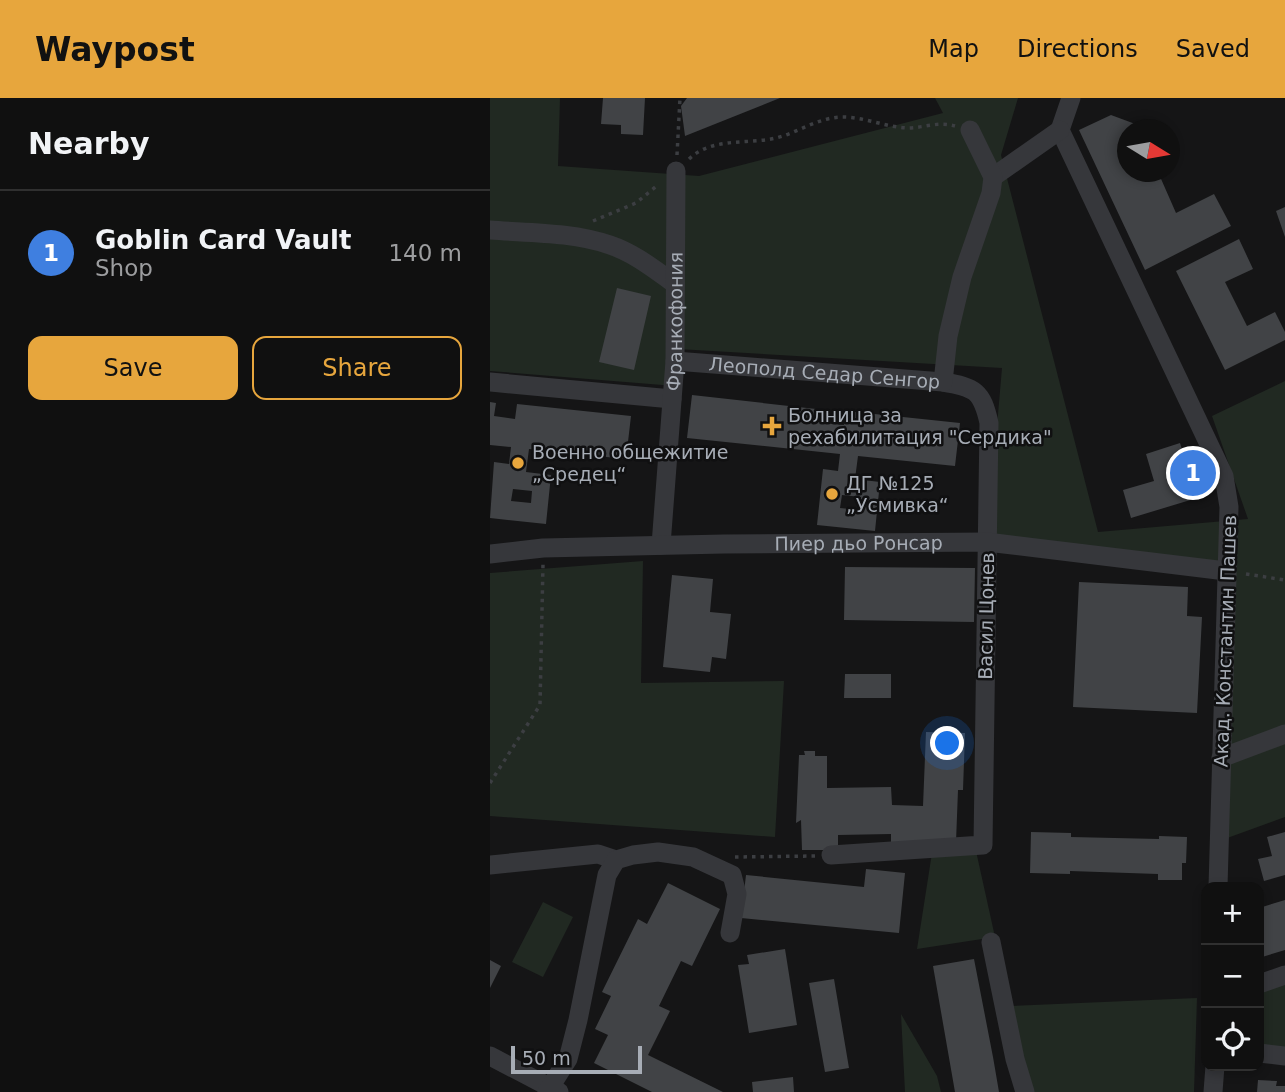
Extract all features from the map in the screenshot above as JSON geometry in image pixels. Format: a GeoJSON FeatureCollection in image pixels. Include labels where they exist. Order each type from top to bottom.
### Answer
{"type":"FeatureCollection","features":[{"type":"Feature","properties":{"kind":"street"},"geometry":{"type":"LineString","coordinates":[[993,177],[1060,130],[1071,98]]}},
{"type":"Feature","properties":{"kind":"street","name":"Акад. Константин Пашев"},"geometry":{"type":"LineString","coordinates":[[1060,130],[1224,476],[1229,507],[1218,882]]}},
{"type":"Feature","properties":{"kind":"street"},"geometry":{"type":"LineString","coordinates":[[943,382],[948,336],[962,277],[991,193],[993,177],[970,131]]}},
{"type":"Feature","properties":{"kind":"street","name":"Франкофония"},"geometry":{"type":"LineString","coordinates":[[662,545],[675,361],[676,170]]}},
{"type":"Feature","properties":{"kind":"street"},"geometry":{"type":"LineString","coordinates":[[490,230],[559,235],[609,244],[639,258],[675,284]]}},
{"type":"Feature","properties":{"kind":"street","name":"Леополд Седар Сенгор"},"geometry":{"type":"LineString","coordinates":[[675,361],[943,382],[975,390]]}},
{"type":"Feature","properties":{"kind":"street"},"geometry":{"type":"LineString","coordinates":[[490,382],[672,399]]}},
{"type":"Feature","properties":{"kind":"street","name":"Васил Цонев"},"geometry":{"type":"LineString","coordinates":[[831,855],[983,845],[989,422],[981,397],[975,390]]}},
{"type":"Feature","properties":{"kind":"street","name":"Пиер дьо Ронсар"},"geometry":{"type":"LineString","coordinates":[[490,554],[543,548],[662,545],[987,542],[1226,572]]}},
{"type":"Feature","properties":{"kind":"street"},"geometry":{"type":"LineString","coordinates":[[1222,758],[1285,734]]}},
{"type":"Feature","properties":{"kind":"street"},"geometry":{"type":"LineString","coordinates":[[490,865],[598,854],[616,860],[658,852],[693,857],[732,875],[737,894],[730,933]]}},
{"type":"Feature","properties":{"kind":"street"},"geometry":{"type":"LineString","coordinates":[[490,1056],[552,1091],[568,1059],[579,1020],[607,875],[616,860]]}},
{"type":"Feature","properties":{"kind":"street"},"geometry":{"type":"LineString","coordinates":[[992,942],[1015,1059],[1025,1092]]}},
{"type":"Feature","properties":{"kind":"street"},"geometry":{"type":"LineString","coordinates":[[1264,982],[1285,975]]}},
{"type":"Feature","properties":{"kind":"street"},"geometry":{"type":"LineString","coordinates":[[1264,1054],[1285,1056]]}},
{"type":"Feature","properties":{"kind":"street"},"geometry":{"type":"LineString","coordinates":[[1213,1092],[1214,1071]]}},
{"type":"Feature","properties":{"kind":"path"},"geometry":{"type":"LineString","coordinates":[[676,170],[680,98]]}},
{"type":"Feature","properties":{"kind":"path"},"geometry":{"type":"LineString","coordinates":[[559,235],[636,203],[696,151],[724,142],[773,139],[814,123],[843,117],[907,128],[944,123],[970,131]]}},
{"type":"Feature","properties":{"kind":"path"},"geometry":{"type":"LineString","coordinates":[[490,783],[540,705],[543,548]]}},
{"type":"Feature","properties":{"kind":"path"},"geometry":{"type":"LineString","coordinates":[[1226,572],[1285,580]]}},
{"type":"Feature","properties":{"kind":"path"},"geometry":{"type":"LineString","coordinates":[[734,856],[831,855]]}},
{"type":"Feature","properties":{"kind":"shaded area"},"geometry":{"type":"Polygon","coordinates":[[[490,98],[560,98],[558,166],[699,176],[943,113],[935,98],[1018,98],[1001,155],[1098,532],[1248,519],[1212,416],[1285,381],[1285,817],[1219,841],[1226,572],[987,542],[1002,368],[678,349],[675,386],[490,371],[490,98]]]}},
{"type":"Feature","properties":{"kind":"shaded area"},"geometry":{"type":"Polygon","coordinates":[[[643,561],[641,683],[784,681],[775,837],[490,816],[490,573],[643,561]]]}},
{"type":"Feature","properties":{"kind":"shaded area"},"geometry":{"type":"Polygon","coordinates":[[[976,851],[995,937],[917,949],[932,853],[976,851]]]}},
{"type":"Feature","properties":{"kind":"shaded area"},"geometry":{"type":"Polygon","coordinates":[[[543,902],[573,917],[543,977],[512,962],[543,902]]]}},
{"type":"Feature","properties":{"kind":"shaded area"},"geometry":{"type":"Polygon","coordinates":[[[1285,975],[1285,1055],[1264,1053],[1264,982],[1285,975]]]}},
{"type":"Feature","properties":{"kind":"shaded area"},"geometry":{"type":"Polygon","coordinates":[[[1197,998],[1194,1092],[1033,1092],[1010,1006],[1197,998]]]}},
{"type":"Feature","properties":{"kind":"shaded area"},"geometry":{"type":"Polygon","coordinates":[[[901,1014],[937,1076],[941,1092],[905,1092],[901,1014]]]}},
{"type":"Feature","properties":{"kind":"building"},"geometry":{"type":"Polygon","coordinates":[[[603,98],[645,98],[643,135],[621,134],[621,125],[601,124],[603,98]]]}},
{"type":"Feature","properties":{"kind":"building"},"geometry":{"type":"Polygon","coordinates":[[[687,98],[780,98],[685,136],[681,106],[687,98]]]}},
{"type":"Feature","properties":{"kind":"building"},"geometry":{"type":"Polygon","coordinates":[[[1111,115],[1122,119],[1117,119],[1117,182],[1162,182],[1176,213],[1214,194],[1231,226],[1145,270],[1079,130],[1111,115]]]}},
{"type":"Feature","properties":{"kind":"building"},"geometry":{"type":"Polygon","coordinates":[[[1285,207],[1285,237],[1276,211],[1285,207]]]}},
{"type":"Feature","properties":{"kind":"building"},"geometry":{"type":"Polygon","coordinates":[[[1239,239],[1253,269],[1225,282],[1247,326],[1275,312],[1285,332],[1285,340],[1225,370],[1176,271],[1239,239]]]}},
{"type":"Feature","properties":{"kind":"building"},"geometry":{"type":"Polygon","coordinates":[[[617,288],[651,296],[634,370],[599,362],[617,288]]]}},
{"type":"Feature","properties":{"kind":"building"},"geometry":{"type":"Polygon","coordinates":[[[692,395],[825,410],[823,423],[844,425],[846,411],[960,423],[955,466],[858,456],[855,479],[880,482],[875,531],[817,525],[823,469],[838,471],[840,454],[687,438],[692,395]],[[842,495],[840,508],[860,510],[861,497],[842,495]]]}},
{"type":"Feature","properties":{"kind":"building","name":"Военно общежитие „Средец“"},"geometry":{"type":"Polygon","coordinates":[[[490,402],[496,403],[494,416],[515,419],[517,404],[631,416],[626,459],[529,449],[526,472],[551,475],[546,524],[490,518],[494,462],[509,464],[511,447],[490,445],[490,402]],[[513,489],[511,501],[531,503],[532,491],[513,489]]]}},
{"type":"Feature","properties":{"kind":"building"},"geometry":{"type":"Polygon","coordinates":[[[1180,443],[1197,498],[1131,518],[1123,490],[1154,481],[1146,454],[1180,443]]]}},
{"type":"Feature","properties":{"kind":"building"},"geometry":{"type":"Polygon","coordinates":[[[845,567],[975,568],[974,622],[844,620],[845,567]]]}},
{"type":"Feature","properties":{"kind":"building"},"geometry":{"type":"Polygon","coordinates":[[[672,575],[713,579],[710,612],[731,614],[726,659],[712,657],[710,672],[663,667],[672,575]]]}},
{"type":"Feature","properties":{"kind":"building"},"geometry":{"type":"Polygon","coordinates":[[[1079,582],[1188,587],[1187,616],[1202,617],[1197,713],[1073,707],[1079,582]]]}},
{"type":"Feature","properties":{"kind":"building"},"geometry":{"type":"Polygon","coordinates":[[[845,674],[891,674],[891,698],[844,698],[845,674]]]}},
{"type":"Feature","properties":{"kind":"building"},"geometry":{"type":"Polygon","coordinates":[[[926,732],[965,733],[963,790],[958,790],[956,842],[891,845],[891,834],[838,835],[838,850],[802,850],[801,820],[796,823],[799,755],[805,755],[804,751],[815,751],[815,756],[827,756],[827,788],[891,787],[892,805],[923,806],[926,732]]]}},
{"type":"Feature","properties":{"kind":"building"},"geometry":{"type":"Polygon","coordinates":[[[1031,832],[1071,833],[1071,837],[1187,837],[1182,880],[1158,880],[1158,874],[1070,871],[1070,874],[1030,873],[1031,832]]]}},
{"type":"Feature","properties":{"kind":"building"},"geometry":{"type":"Polygon","coordinates":[[[1285,832],[1285,875],[1264,881],[1258,859],[1272,856],[1267,837],[1285,832]]]}},
{"type":"Feature","properties":{"kind":"building"},"geometry":{"type":"Polygon","coordinates":[[[866,869],[905,873],[899,933],[741,918],[746,875],[864,887],[866,869]]]}},
{"type":"Feature","properties":{"kind":"building"},"geometry":{"type":"Polygon","coordinates":[[[668,883],[720,909],[692,966],[681,961],[659,1006],[670,1011],[648,1055],[723,1092],[652,1092],[594,1063],[608,1035],[595,1029],[611,996],[602,992],[638,919],[647,924],[668,883]]]}},
{"type":"Feature","properties":{"kind":"building"},"geometry":{"type":"Polygon","coordinates":[[[1285,900],[1285,950],[1264,956],[1264,945],[1264,906],[1285,900]]]}},
{"type":"Feature","properties":{"kind":"building"},"geometry":{"type":"Polygon","coordinates":[[[785,949],[797,1025],[749,1033],[738,965],[749,964],[747,955],[785,949]]]}},
{"type":"Feature","properties":{"kind":"building"},"geometry":{"type":"Polygon","coordinates":[[[974,959],[999,1092],[955,1092],[933,966],[974,959]]]}},
{"type":"Feature","properties":{"kind":"building"},"geometry":{"type":"Polygon","coordinates":[[[490,960],[501,966],[490,988],[490,960]]]}},
{"type":"Feature","properties":{"kind":"building"},"geometry":{"type":"Polygon","coordinates":[[[834,979],[849,1068],[825,1072],[809,983],[834,979]]]}},
{"type":"Feature","properties":{"kind":"building"},"geometry":{"type":"Polygon","coordinates":[[[793,1077],[794,1092],[753,1092],[752,1082],[793,1077]]]}},
{"type":"Feature","properties":{"kind":"building"},"geometry":{"type":"Polygon","coordinates":[[[1258,1080],[1277,1081],[1276,1086],[1285,1086],[1285,1092],[1257,1092],[1258,1080]]]}},
{"type":"Feature","properties":{"kind":"place","name":"Болница за рехабилитация \"Сердика\""},"geometry":{"type":"Point","coordinates":[772,426]}},
{"type":"Feature","properties":{"kind":"place","name":"Военно общежитие „Средец“"},"geometry":{"type":"Point","coordinates":[518,463]}},
{"type":"Feature","properties":{"kind":"place","name":"Goblin Card Vault"},"geometry":{"type":"Point","coordinates":[1193,473]}},
{"type":"Feature","properties":{"kind":"place","name":"ДГ №125 „Усмивка“"},"geometry":{"type":"Point","coordinates":[832,494]}}]}
